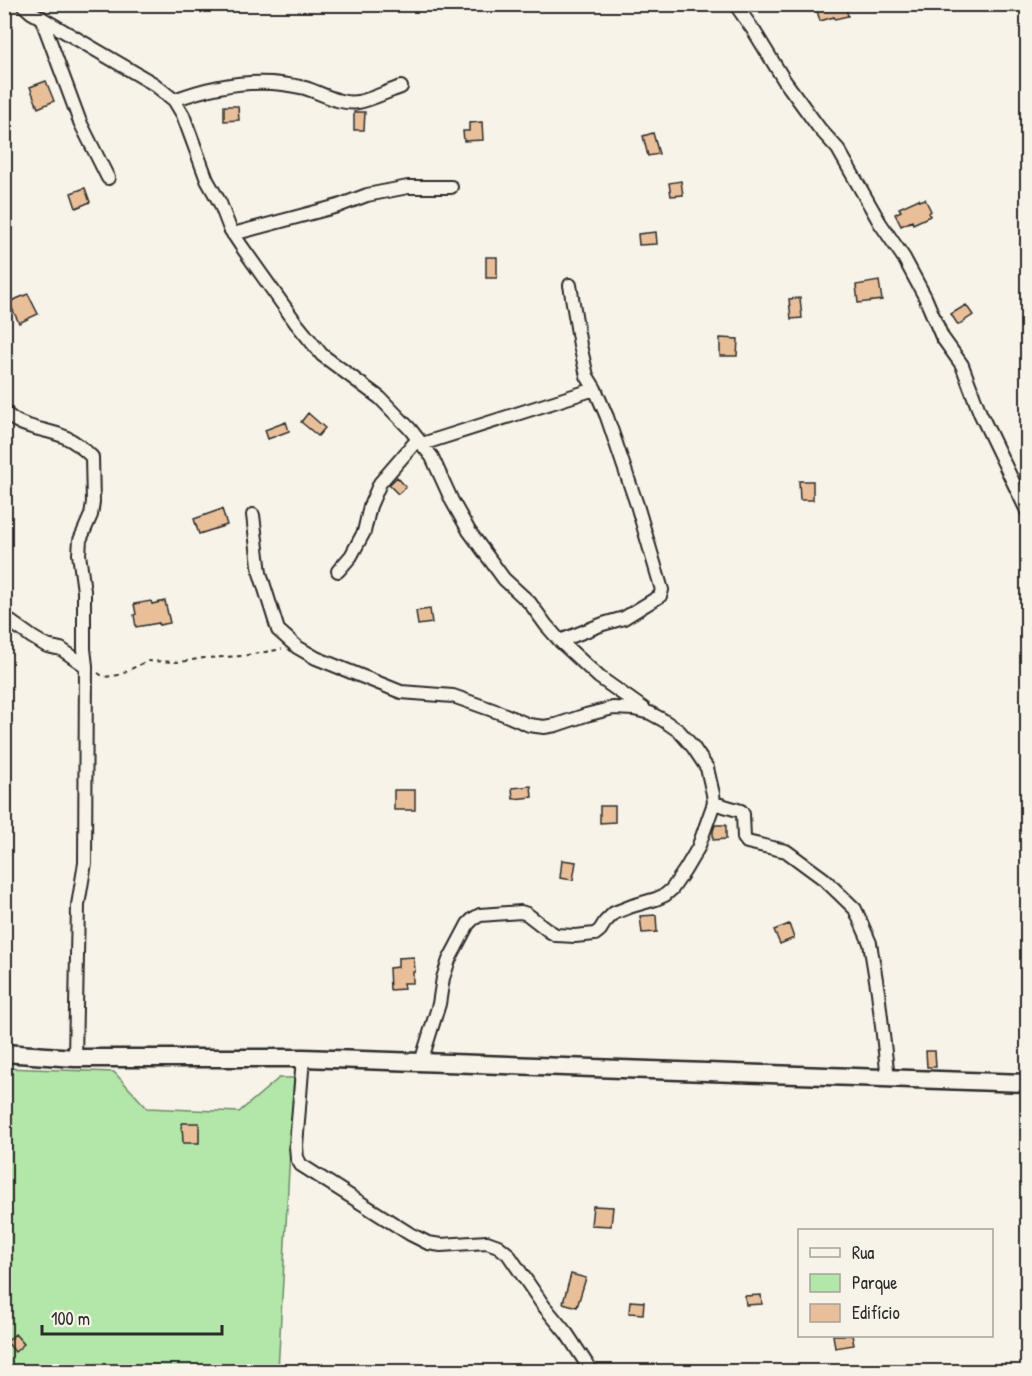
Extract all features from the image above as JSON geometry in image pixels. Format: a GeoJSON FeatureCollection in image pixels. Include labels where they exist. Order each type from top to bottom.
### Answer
{"type":"FeatureCollection","features":[{"type":"Feature","properties":{"kind":"street"},"geometry":{"type":"LineString","coordinates":[[22,4],[154,84],[174,100],[183,115],[207,180],[233,234],[322,355],[380,398],[420,441],[432,456],[458,511],[488,558],[504,579],[530,603],[560,641],[610,685],[679,731],[707,768],[714,803],[698,848],[686,870],[665,895],[614,913],[595,934],[556,935],[521,912],[480,915],[468,924],[449,960],[440,988],[439,1005],[421,1062]]}},
{"type":"Feature","properties":{"kind":"street"},"geometry":{"type":"LineString","coordinates":[[735,4],[805,109],[838,149],[880,223],[904,258],[925,297],[942,337],[962,365],[980,413],[1028,513]]}},
{"type":"Feature","properties":{"kind":"street"},"geometry":{"type":"LineString","coordinates":[[41,17],[80,122],[108,178]]}},
{"type":"Feature","properties":{"kind":"street"},"geometry":{"type":"LineString","coordinates":[[174,100],[243,83],[285,84],[347,102],[359,102],[401,87]]}},
{"type":"Feature","properties":{"kind":"street"},"geometry":{"type":"LineString","coordinates":[[233,234],[338,206],[377,193],[408,187],[451,187]]}},
{"type":"Feature","properties":{"kind":"street"},"geometry":{"type":"LineString","coordinates":[[560,641],[624,618],[660,596],[662,590],[637,505],[607,417],[587,376],[570,285]]}},
{"type":"Feature","properties":{"kind":"street"},"geometry":{"type":"LineString","coordinates":[[338,571],[351,556],[364,532],[370,506],[380,483],[420,441],[595,389]]}},
{"type":"Feature","properties":{"kind":"street"},"geometry":{"type":"LineString","coordinates":[[4,411],[23,425],[65,437],[92,457],[93,501],[91,515],[80,540],[79,554],[84,591],[86,666],[85,862],[78,905],[75,1058]]}},
{"type":"Feature","properties":{"kind":"street"},"geometry":{"type":"LineString","coordinates":[[253,515],[260,573],[278,630],[297,647],[316,658],[401,692],[453,696],[501,712],[529,725],[544,727],[556,725],[613,708],[634,709],[650,713]]}},
{"type":"Feature","properties":{"kind":"street"},"geometry":{"type":"LineString","coordinates":[[4,617],[47,646],[61,649],[86,666]]}},
{"type":"Feature","properties":{"kind":"street"},"geometry":{"type":"LineString","coordinates":[[603,710],[611,700],[610,685]]}},
{"type":"Feature","properties":{"kind":"street"},"geometry":{"type":"LineString","coordinates":[[714,803],[741,811],[744,838],[747,842],[786,851],[824,879],[855,909],[870,943],[888,1078]]}},
{"type":"Feature","properties":{"kind":"street"},"geometry":{"type":"LineString","coordinates":[[4,1053],[75,1058],[303,1058],[1028,1083]]}},
{"type":"Feature","properties":{"kind":"street"},"geometry":{"type":"LineString","coordinates":[[303,1058],[296,1146],[297,1158],[301,1165],[428,1243],[441,1245],[487,1242],[498,1246],[508,1254],[592,1371]]}},
{"type":"Feature","properties":{"kind":"path"},"geometry":{"type":"LineString","coordinates":[[86,666],[104,677],[119,675],[147,661],[181,662],[242,656],[297,647]]}},
{"type":"Feature","properties":{"kind":"green space"},"geometry":{"type":"Polygon","coordinates":[[[5,1068],[114,1072],[147,1108],[239,1112],[279,1078],[294,1078],[278,1371],[5,1372],[5,1068]]]}},
{"type":"Feature","properties":{"kind":"building"},"geometry":{"type":"Polygon","coordinates":[[[815,4],[845,4],[848,16],[820,21],[815,4]]]}},
{"type":"Feature","properties":{"kind":"building"},"geometry":{"type":"Polygon","coordinates":[[[46,81],[54,101],[38,108],[30,87],[46,81]]]}},
{"type":"Feature","properties":{"kind":"building"},"geometry":{"type":"Polygon","coordinates":[[[224,106],[238,106],[239,120],[224,121],[224,106]]]}},
{"type":"Feature","properties":{"kind":"building"},"geometry":{"type":"Polygon","coordinates":[[[354,112],[365,112],[364,130],[354,130],[354,112]]]}},
{"type":"Feature","properties":{"kind":"building"},"geometry":{"type":"Polygon","coordinates":[[[482,122],[483,140],[464,141],[463,131],[469,131],[469,123],[482,122]]]}},
{"type":"Feature","properties":{"kind":"building"},"geometry":{"type":"Polygon","coordinates":[[[653,133],[659,154],[648,156],[643,136],[653,133]]]}},
{"type":"Feature","properties":{"kind":"building"},"geometry":{"type":"Polygon","coordinates":[[[681,181],[683,195],[671,196],[669,183],[681,181]]]}},
{"type":"Feature","properties":{"kind":"building"},"geometry":{"type":"Polygon","coordinates":[[[85,188],[90,202],[76,208],[71,193],[85,188]]]}},
{"type":"Feature","properties":{"kind":"building"},"geometry":{"type":"Polygon","coordinates":[[[919,199],[920,201],[925,199],[931,211],[930,216],[913,224],[912,221],[901,226],[895,214],[901,211],[899,208],[919,199]]]}},
{"type":"Feature","properties":{"kind":"building"},"geometry":{"type":"Polygon","coordinates":[[[656,232],[657,244],[639,245],[638,234],[656,232]]]}},
{"type":"Feature","properties":{"kind":"building"},"geometry":{"type":"Polygon","coordinates":[[[486,257],[497,257],[497,278],[486,278],[486,257]]]}},
{"type":"Feature","properties":{"kind":"building"},"geometry":{"type":"Polygon","coordinates":[[[879,281],[882,300],[858,303],[856,285],[879,281]]]}},
{"type":"Feature","properties":{"kind":"building"},"geometry":{"type":"Polygon","coordinates":[[[28,294],[38,314],[19,323],[9,302],[28,294]]]}},
{"type":"Feature","properties":{"kind":"building"},"geometry":{"type":"Polygon","coordinates":[[[800,298],[802,318],[791,319],[789,299],[800,298]]]}},
{"type":"Feature","properties":{"kind":"building"},"geometry":{"type":"Polygon","coordinates":[[[966,305],[973,315],[958,325],[951,314],[966,305]]]}},
{"type":"Feature","properties":{"kind":"building"},"geometry":{"type":"Polygon","coordinates":[[[720,338],[738,339],[737,356],[720,356],[720,338]]]}},
{"type":"Feature","properties":{"kind":"building"},"geometry":{"type":"Polygon","coordinates":[[[308,413],[325,428],[318,436],[301,422],[308,413]]]}},
{"type":"Feature","properties":{"kind":"building"},"geometry":{"type":"Polygon","coordinates":[[[286,422],[289,431],[268,439],[265,430],[286,422]]]}},
{"type":"Feature","properties":{"kind":"building"},"geometry":{"type":"Polygon","coordinates":[[[397,477],[406,487],[398,494],[389,485],[397,477]]]}},
{"type":"Feature","properties":{"kind":"building"},"geometry":{"type":"Polygon","coordinates":[[[799,481],[813,481],[813,500],[800,500],[799,481]]]}},
{"type":"Feature","properties":{"kind":"building"},"geometry":{"type":"Polygon","coordinates":[[[222,509],[227,525],[199,534],[194,519],[222,509]]]}},
{"type":"Feature","properties":{"kind":"building"},"geometry":{"type":"Polygon","coordinates":[[[151,601],[152,604],[165,601],[170,623],[136,627],[134,604],[151,601]]]}},
{"type":"Feature","properties":{"kind":"building"},"geometry":{"type":"Polygon","coordinates":[[[430,609],[432,623],[418,625],[416,611],[430,609]]]}},
{"type":"Feature","properties":{"kind":"building"},"geometry":{"type":"Polygon","coordinates":[[[531,786],[532,797],[513,799],[512,788],[531,786]]]}},
{"type":"Feature","properties":{"kind":"building"},"geometry":{"type":"Polygon","coordinates":[[[394,790],[415,790],[415,810],[394,810],[394,790]]]}},
{"type":"Feature","properties":{"kind":"building"},"geometry":{"type":"Polygon","coordinates":[[[600,806],[615,806],[615,822],[600,823],[600,806]]]}},
{"type":"Feature","properties":{"kind":"building"},"geometry":{"type":"Polygon","coordinates":[[[715,825],[726,825],[726,839],[713,840],[715,825]]]}},
{"type":"Feature","properties":{"kind":"building"},"geometry":{"type":"Polygon","coordinates":[[[562,860],[576,862],[573,880],[560,878],[562,860]]]}},
{"type":"Feature","properties":{"kind":"building"},"geometry":{"type":"Polygon","coordinates":[[[656,915],[657,932],[642,933],[640,916],[656,915]]]}},
{"type":"Feature","properties":{"kind":"building"},"geometry":{"type":"Polygon","coordinates":[[[789,924],[794,938],[780,944],[774,930],[789,924]]]}},
{"type":"Feature","properties":{"kind":"building"},"geometry":{"type":"Polygon","coordinates":[[[414,957],[413,983],[403,983],[404,989],[390,990],[389,968],[398,967],[398,958],[414,957]]]}},
{"type":"Feature","properties":{"kind":"building"},"geometry":{"type":"Polygon","coordinates":[[[926,1051],[935,1051],[936,1067],[927,1067],[926,1051]]]}},
{"type":"Feature","properties":{"kind":"building"},"geometry":{"type":"Polygon","coordinates":[[[182,1123],[199,1123],[199,1143],[183,1143],[182,1123]]]}},
{"type":"Feature","properties":{"kind":"building"},"geometry":{"type":"Polygon","coordinates":[[[593,1206],[613,1207],[611,1226],[591,1225],[593,1206]]]}},
{"type":"Feature","properties":{"kind":"building"},"geometry":{"type":"Polygon","coordinates":[[[571,1274],[586,1278],[577,1307],[563,1303],[571,1274]]]}},
{"type":"Feature","properties":{"kind":"building"},"geometry":{"type":"Polygon","coordinates":[[[761,1295],[762,1304],[746,1305],[745,1296],[761,1295]]]}},
{"type":"Feature","properties":{"kind":"building"},"geometry":{"type":"Polygon","coordinates":[[[630,1301],[644,1302],[643,1314],[629,1313],[630,1301]]]}},
{"type":"Feature","properties":{"kind":"building"},"geometry":{"type":"Polygon","coordinates":[[[15,1334],[24,1344],[15,1352],[7,1342],[15,1334]]]}},
{"type":"Feature","properties":{"kind":"building"},"geometry":{"type":"Polygon","coordinates":[[[833,1337],[852,1337],[854,1345],[835,1348],[833,1337]]]}}]}
